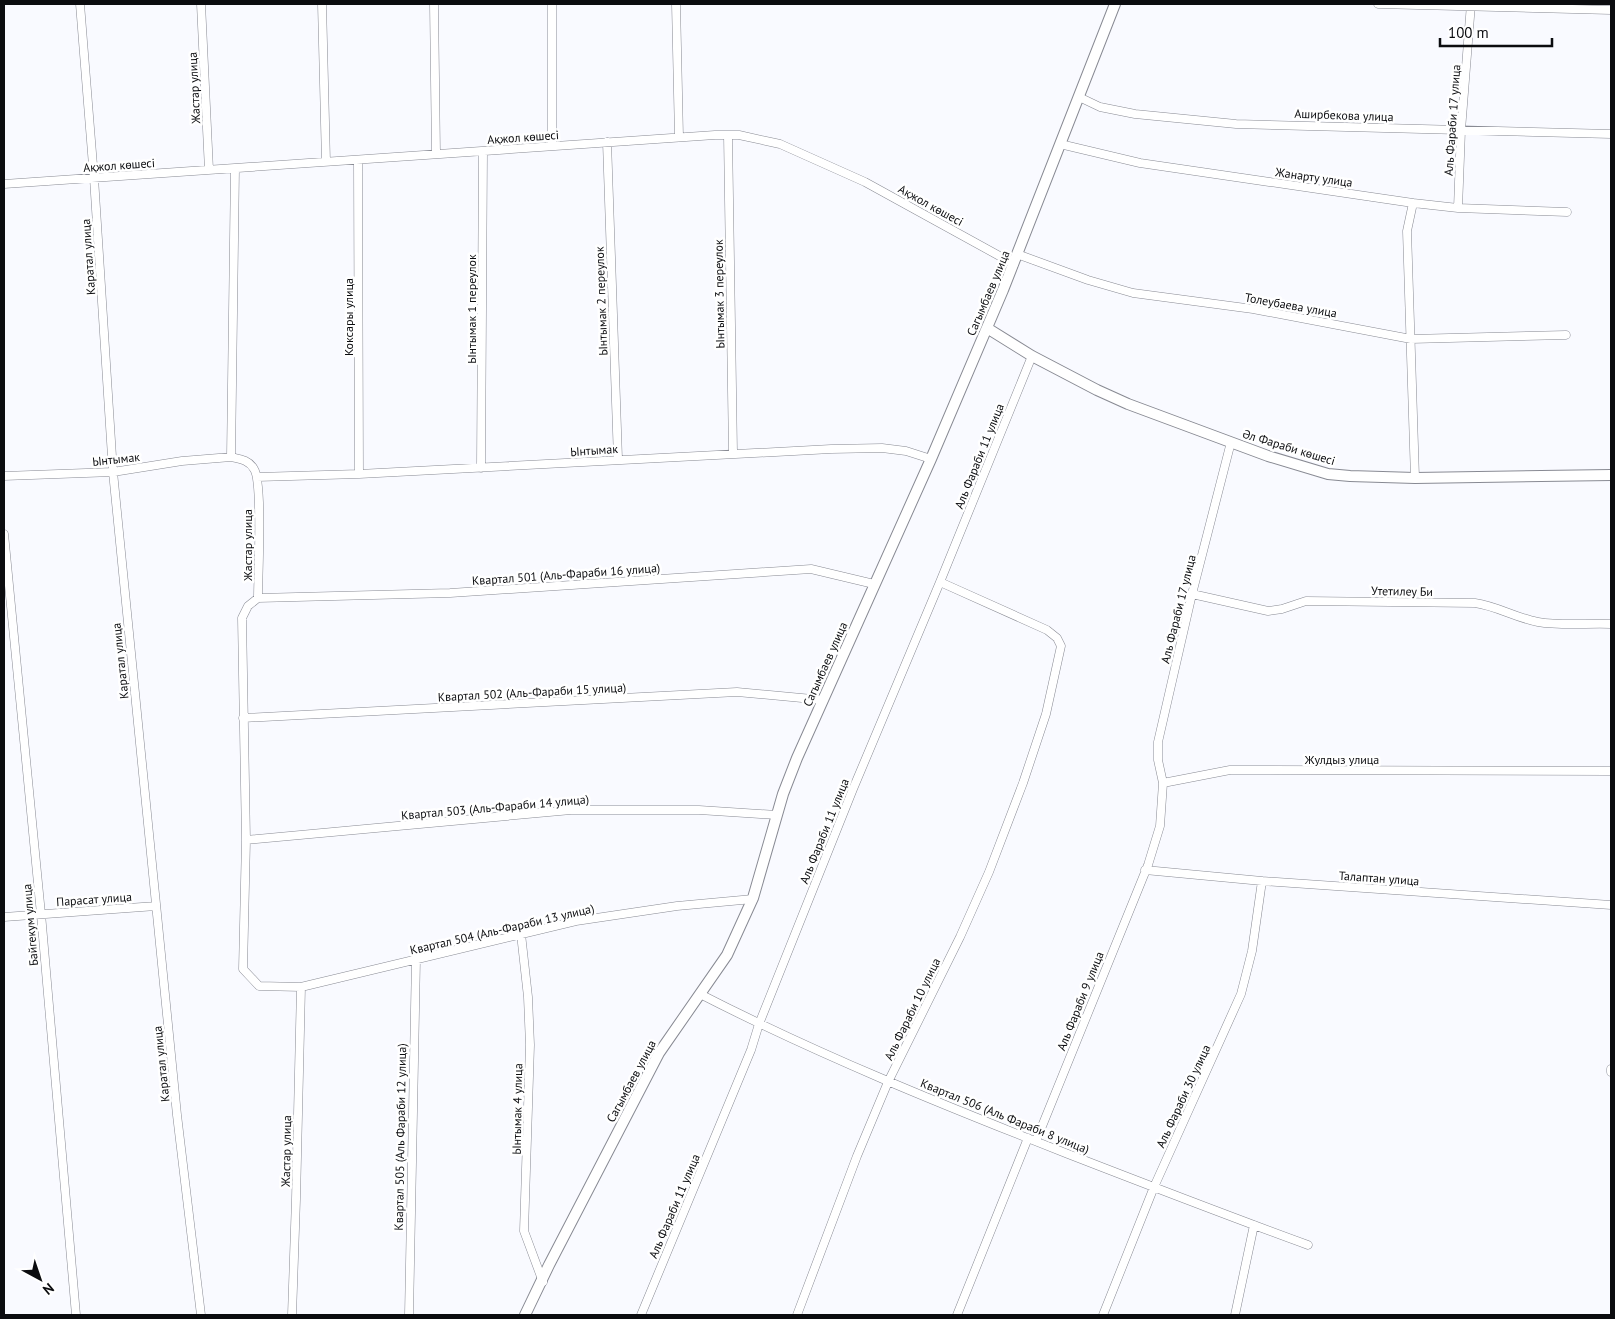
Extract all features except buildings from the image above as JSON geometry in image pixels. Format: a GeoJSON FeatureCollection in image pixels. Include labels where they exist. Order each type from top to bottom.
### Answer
{"type":"FeatureCollection","features":[{"type":"Feature","properties":{"kind":"street","name":"Каратал улица"},"geometry":{"type":"LineString","coordinates":[[80,4],[94,178],[113,472],[177,1115],[201,1315]]}},
{"type":"Feature","properties":{"kind":"street","name":"Жастар улица"},"geometry":{"type":"LineString","coordinates":[[201,4],[209,170]]}},
{"type":"Feature","properties":{"kind":"street"},"geometry":{"type":"LineString","coordinates":[[322,4],[326,162]]}},
{"type":"Feature","properties":{"kind":"street"},"geometry":{"type":"LineString","coordinates":[[434,4],[436,154]]}},
{"type":"Feature","properties":{"kind":"street"},"geometry":{"type":"LineString","coordinates":[[552,4],[552,146]]}},
{"type":"Feature","properties":{"kind":"street"},"geometry":{"type":"LineString","coordinates":[[676,4],[679,137]]}},
{"type":"Feature","properties":{"kind":"street","name":"Сагымбаев улица"},"geometry":{"type":"LineString","coordinates":[[525,1315],[659,1053],[727,955],[753,899],[777,815],[797,758],[931,459],[987,328],[1016,259],[1115,4]]}},
{"type":"Feature","properties":{"kind":"street"},"geometry":{"type":"LineString","coordinates":[[1378,4],[1611,10]]}},
{"type":"Feature","properties":{"kind":"street","name":"Аль Фараби 17 улица"},"geometry":{"type":"LineString","coordinates":[[1458,208],[1461,130],[1471,5]]}},
{"type":"Feature","properties":{"kind":"street","name":"Аширбекова улица"},"geometry":{"type":"LineString","coordinates":[[1079,97],[1100,106],[1135,114],[1236,124],[1611,134]]}},
{"type":"Feature","properties":{"kind":"street","name":"Ынтымак 3 переулок"},"geometry":{"type":"LineString","coordinates":[[728,135],[733,454]]}},
{"type":"Feature","properties":{"kind":"street","name":"Ақжол көшесі"},"geometry":{"type":"LineString","coordinates":[[4,184],[679,137],[739,135],[780,144],[865,182],[1016,259]]}},
{"type":"Feature","properties":{"kind":"street","name":"Ынтымак 2 переулок"},"geometry":{"type":"LineString","coordinates":[[607,142],[618,459]]}},
{"type":"Feature","properties":{"kind":"street","name":"Жанарту улица"},"geometry":{"type":"LineString","coordinates":[[1060,144],[1140,163],[1413,203],[1458,208],[1567,212]]}},
{"type":"Feature","properties":{"kind":"street","name":"Ынтымак 1 переулок"},"geometry":{"type":"LineString","coordinates":[[481,468],[483,151]]}},
{"type":"Feature","properties":{"kind":"street","name":"Коксары улица"},"geometry":{"type":"LineString","coordinates":[[358,160],[359,474]]}},
{"type":"Feature","properties":{"kind":"street"},"geometry":{"type":"LineString","coordinates":[[235,168],[231,458],[242,459],[249,463],[257,477]]}},
{"type":"Feature","properties":{"kind":"street"},"geometry":{"type":"LineString","coordinates":[[1413,203],[1407,231],[1416,478]]}},
{"type":"Feature","properties":{"kind":"street","name":"Толеубаева улица"},"geometry":{"type":"LineString","coordinates":[[1016,259],[1133,292],[1252,309],[1411,339],[1566,335]]}},
{"type":"Feature","properties":{"kind":"street","name":"Әл Фараби көшесі"},"geometry":{"type":"LineString","coordinates":[[987,328],[1032,356],[1112,398],[1231,442],[1328,474],[1416,478],[1611,475]]}},
{"type":"Feature","properties":{"kind":"street","name":"Аль Фараби 11 улица"},"geometry":{"type":"LineString","coordinates":[[641,1315],[751,1050],[759,1024],[853,789],[1032,356]]}},
{"type":"Feature","properties":{"kind":"street","name":"Аль Фараби 17 улица"},"geometry":{"type":"LineString","coordinates":[[1163,783],[1158,760],[1158,742],[1192,594],[1231,442]]}},
{"type":"Feature","properties":{"kind":"street","name":"Ынтымак"},"geometry":{"type":"LineString","coordinates":[[257,477],[359,474],[831,449],[882,448],[906,451],[931,459]]}},
{"type":"Feature","properties":{"kind":"street","name":"Ынтымак"},"geometry":{"type":"LineString","coordinates":[[4,476],[113,472],[182,461],[231,458]]}},
{"type":"Feature","properties":{"kind":"street","name":"Жастар улица"},"geometry":{"type":"LineString","coordinates":[[257,477],[259,515],[258,598],[248,606],[242,618],[246,840],[243,969],[259,986]]}},
{"type":"Feature","properties":{"kind":"street","name":"Байгекум улица"},"geometry":{"type":"LineString","coordinates":[[4,534],[41,914],[76,1315]]}},
{"type":"Feature","properties":{"kind":"street","name":"Квартал 501 (Аль-Фараби 16 улица)"},"geometry":{"type":"LineString","coordinates":[[258,598],[450,593],[811,569],[874,584]]}},
{"type":"Feature","properties":{"kind":"street","name":"Аль Фараби 10 улица"},"geometry":{"type":"LineString","coordinates":[[797,1315],[888,1082],[960,937],[989,872],[1023,783],[1046,714],[1061,646],[1057,638],[1047,630],[940,582]]}},
{"type":"Feature","properties":{"kind":"street","name":"Утетилеу Би"},"geometry":{"type":"LineString","coordinates":[[1192,594],[1268,611],[1282,609],[1306,601],[1476,603],[1489,605],[1525,619],[1540,622],[1611,624]]}},
{"type":"Feature","properties":{"kind":"street","name":"Квартал 502 (Аль-Фараби 15 улица)"},"geometry":{"type":"LineString","coordinates":[[243,718],[737,692],[823,700]]}},
{"type":"Feature","properties":{"kind":"street","name":"Жулдыз улица"},"geometry":{"type":"LineString","coordinates":[[1163,783],[1230,770],[1611,771]]}},
{"type":"Feature","properties":{"kind":"street"},"geometry":{"type":"LineString","coordinates":[[1145,870],[1160,826],[1163,783]]}},
{"type":"Feature","properties":{"kind":"street","name":"Квартал 503 (Аль-Фараби 14 улица)"},"geometry":{"type":"LineString","coordinates":[[246,840],[570,810],[699,810],[777,815]]}},
{"type":"Feature","properties":{"kind":"street","name":"Талаптан улица"},"geometry":{"type":"LineString","coordinates":[[1145,870],[1262,881],[1611,906]]}},
{"type":"Feature","properties":{"kind":"street","name":"Аль Фараби 9 улица"},"geometry":{"type":"LineString","coordinates":[[957,1315],[1145,870]]}},
{"type":"Feature","properties":{"kind":"street","name":"Аль Фараби 30 улица"},"geometry":{"type":"LineString","coordinates":[[1103,1315],[1154,1187],[1241,994],[1252,951],[1262,881]]}},
{"type":"Feature","properties":{"kind":"street","name":"Квартал 504 (Аль-Фараби 13 улица)"},"geometry":{"type":"LineString","coordinates":[[259,986],[300,987],[576,922],[677,906],[753,899]]}},
{"type":"Feature","properties":{"kind":"street","name":"Парасат улица"},"geometry":{"type":"LineString","coordinates":[[4,917],[156,906]]}},
{"type":"Feature","properties":{"kind":"street","name":"Ынтымак 4 улица"},"geometry":{"type":"LineString","coordinates":[[522,934],[530,1045],[524,1231],[542,1282]]}},
{"type":"Feature","properties":{"kind":"street","name":"Квартал 505 (Аль Фараби 12 улица)"},"geometry":{"type":"LineString","coordinates":[[408,1315],[416,959]]}},
{"type":"Feature","properties":{"kind":"street","name":"Жастар улица"},"geometry":{"type":"LineString","coordinates":[[292,1315],[300,987]]}},
{"type":"Feature","properties":{"kind":"street","name":"Квартал 506 (Аль Фараби 8 улица)"},"geometry":{"type":"LineString","coordinates":[[700,994],[759,1024],[888,1082],[1154,1187],[1308,1245]]}},
{"type":"Feature","properties":{"kind":"street"},"geometry":{"type":"LineString","coordinates":[[1235,1315],[1254,1225]]}}]}
